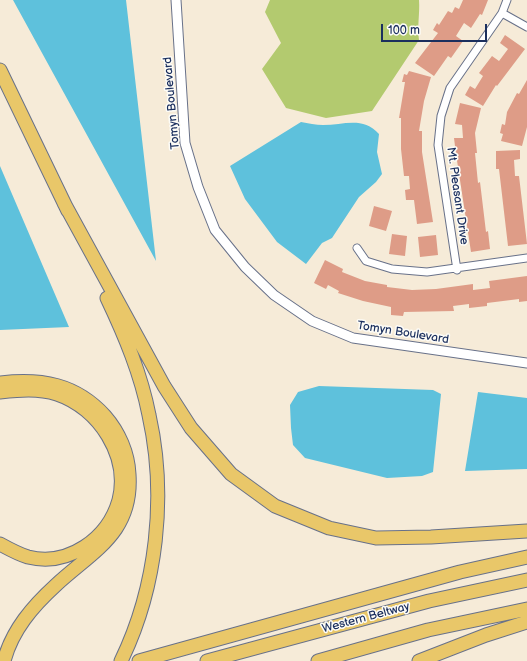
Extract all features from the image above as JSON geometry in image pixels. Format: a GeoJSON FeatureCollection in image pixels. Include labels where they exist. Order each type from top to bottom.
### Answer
{"type":"FeatureCollection","features":[{"type":"Feature","properties":{"kind":"highway"},"geometry":{"type":"LineString","coordinates":[[0,70],[133,341],[191,428],[231,474],[275,506],[329,528],[376,538],[431,537],[527,531]]}},
{"type":"Feature","properties":{"kind":"highway"},"geometry":{"type":"LineString","coordinates":[[121,661],[137,619],[149,577],[156,535],[158,496],[156,458],[150,415],[133,341]]}},
{"type":"Feature","properties":{"kind":"highway"},"geometry":{"type":"LineString","coordinates":[[0,383],[28,380],[48,383],[60,386],[81,395],[96,406],[117,434],[125,451],[130,483],[126,512],[118,527],[98,551],[57,584],[30,610],[16,631],[4,661]]}},
{"type":"Feature","properties":{"kind":"highway"},"geometry":{"type":"LineString","coordinates":[[0,392],[27,389],[57,394],[75,403],[89,413],[108,436],[116,453],[121,483],[119,499],[114,514],[105,530],[92,542],[78,551],[64,556],[44,559],[28,557],[14,552],[0,544]]}},
{"type":"Feature","properties":{"kind":"highway"},"geometry":{"type":"LineString","coordinates":[[140,661],[460,572],[527,557]]}},
{"type":"Feature","properties":{"kind":"highway","name":"Western Beltway"},"geometry":{"type":"LineString","coordinates":[[207,661],[429,600],[527,580]]}},
{"type":"Feature","properties":{"kind":"highway"},"geometry":{"type":"LineString","coordinates":[[318,661],[428,630],[527,609]]}},
{"type":"Feature","properties":{"kind":"highway"},"geometry":{"type":"LineString","coordinates":[[419,661],[486,635],[527,622]]}},
{"type":"Feature","properties":{"kind":"street","name":"Tomyn Boulevard"},"geometry":{"type":"LineString","coordinates":[[176,0],[185,142],[198,187],[215,230],[245,267],[274,295],[312,321],[353,338],[527,363]]}},
{"type":"Feature","properties":{"kind":"street","name":"Mt. Pleasant Drive"},"geometry":{"type":"LineString","coordinates":[[457,270],[438,145],[441,116],[450,88],[502,13],[507,0]]}},
{"type":"Feature","properties":{"kind":"street"},"geometry":{"type":"LineString","coordinates":[[502,13],[527,27]]}},
{"type":"Feature","properties":{"kind":"street"},"geometry":{"type":"LineString","coordinates":[[357,248],[366,261],[392,269],[427,272],[457,270],[527,258]]}},
{"type":"Feature","properties":{"kind":"green space"},"geometry":{"type":"Polygon","coordinates":[[[270,0],[419,0],[419,40],[372,111],[326,118],[286,108],[262,69],[281,43],[265,12],[270,0]]]}},
{"type":"Feature","properties":{"kind":"water"},"geometry":{"type":"Polygon","coordinates":[[[13,0],[126,0],[156,261],[13,0]]]}},
{"type":"Feature","properties":{"kind":"water"},"geometry":{"type":"Polygon","coordinates":[[[301,122],[323,125],[360,123],[373,128],[379,134],[377,152],[382,174],[376,182],[359,197],[332,238],[322,243],[306,264],[277,242],[245,199],[230,166],[301,122]]]}},
{"type":"Feature","properties":{"kind":"water"},"geometry":{"type":"Polygon","coordinates":[[[0,166],[69,327],[0,330],[0,166]]]}},
{"type":"Feature","properties":{"kind":"water"},"geometry":{"type":"Polygon","coordinates":[[[319,386],[433,390],[441,394],[433,472],[422,476],[387,478],[305,458],[293,445],[290,405],[298,392],[319,386]]]}},
{"type":"Feature","properties":{"kind":"water"},"geometry":{"type":"Polygon","coordinates":[[[478,392],[527,398],[527,469],[465,471],[478,392]]]}},
{"type":"Feature","properties":{"kind":"building"},"geometry":{"type":"Polygon","coordinates":[[[463,0],[488,0],[482,15],[480,14],[471,28],[464,23],[456,36],[463,41],[451,58],[448,56],[434,76],[415,63],[438,33],[433,30],[437,23],[439,25],[448,11],[452,13],[455,7],[459,9],[463,0]]]}},
{"type":"Feature","properties":{"kind":"building"},"geometry":{"type":"Polygon","coordinates":[[[505,35],[525,49],[497,86],[496,85],[483,106],[465,95],[470,86],[475,89],[483,76],[479,73],[492,56],[499,61],[508,49],[500,43],[505,35]]]}},
{"type":"Feature","properties":{"kind":"building"},"geometry":{"type":"Polygon","coordinates":[[[409,71],[431,77],[424,101],[419,131],[422,131],[422,152],[433,222],[417,224],[414,200],[406,200],[405,190],[410,189],[409,176],[404,176],[401,149],[401,118],[399,118],[405,82],[402,82],[404,74],[407,75],[409,71]]]}},
{"type":"Feature","properties":{"kind":"building"},"geometry":{"type":"Polygon","coordinates":[[[527,80],[527,127],[522,146],[501,141],[503,134],[500,133],[502,124],[505,125],[507,112],[517,93],[519,94],[527,80]]]}},
{"type":"Feature","properties":{"kind":"building"},"geometry":{"type":"Polygon","coordinates":[[[460,103],[481,108],[475,133],[477,153],[475,153],[478,183],[480,182],[486,232],[488,231],[490,249],[471,252],[454,138],[463,138],[462,125],[455,124],[460,103]]]}},
{"type":"Feature","properties":{"kind":"building"},"geometry":{"type":"Polygon","coordinates":[[[520,150],[520,159],[514,160],[515,176],[519,176],[527,244],[508,246],[499,169],[496,169],[496,151],[520,150]]]}},
{"type":"Feature","properties":{"kind":"building"},"geometry":{"type":"Polygon","coordinates":[[[374,206],[392,211],[386,231],[369,226],[374,206]]]}},
{"type":"Feature","properties":{"kind":"building"},"geometry":{"type":"Polygon","coordinates":[[[392,234],[407,236],[405,256],[389,254],[392,234]]]}},
{"type":"Feature","properties":{"kind":"building"},"geometry":{"type":"Polygon","coordinates":[[[436,235],[438,255],[420,257],[418,237],[436,235]]]}},
{"type":"Feature","properties":{"kind":"building"},"geometry":{"type":"Polygon","coordinates":[[[325,260],[343,269],[342,272],[365,281],[387,285],[387,287],[412,290],[436,289],[473,284],[473,290],[490,288],[489,281],[527,276],[527,301],[519,302],[519,299],[487,303],[487,306],[469,308],[469,304],[453,306],[454,311],[404,312],[403,316],[391,315],[391,307],[363,301],[338,293],[339,291],[328,285],[326,289],[314,283],[325,260]]]}}]}
